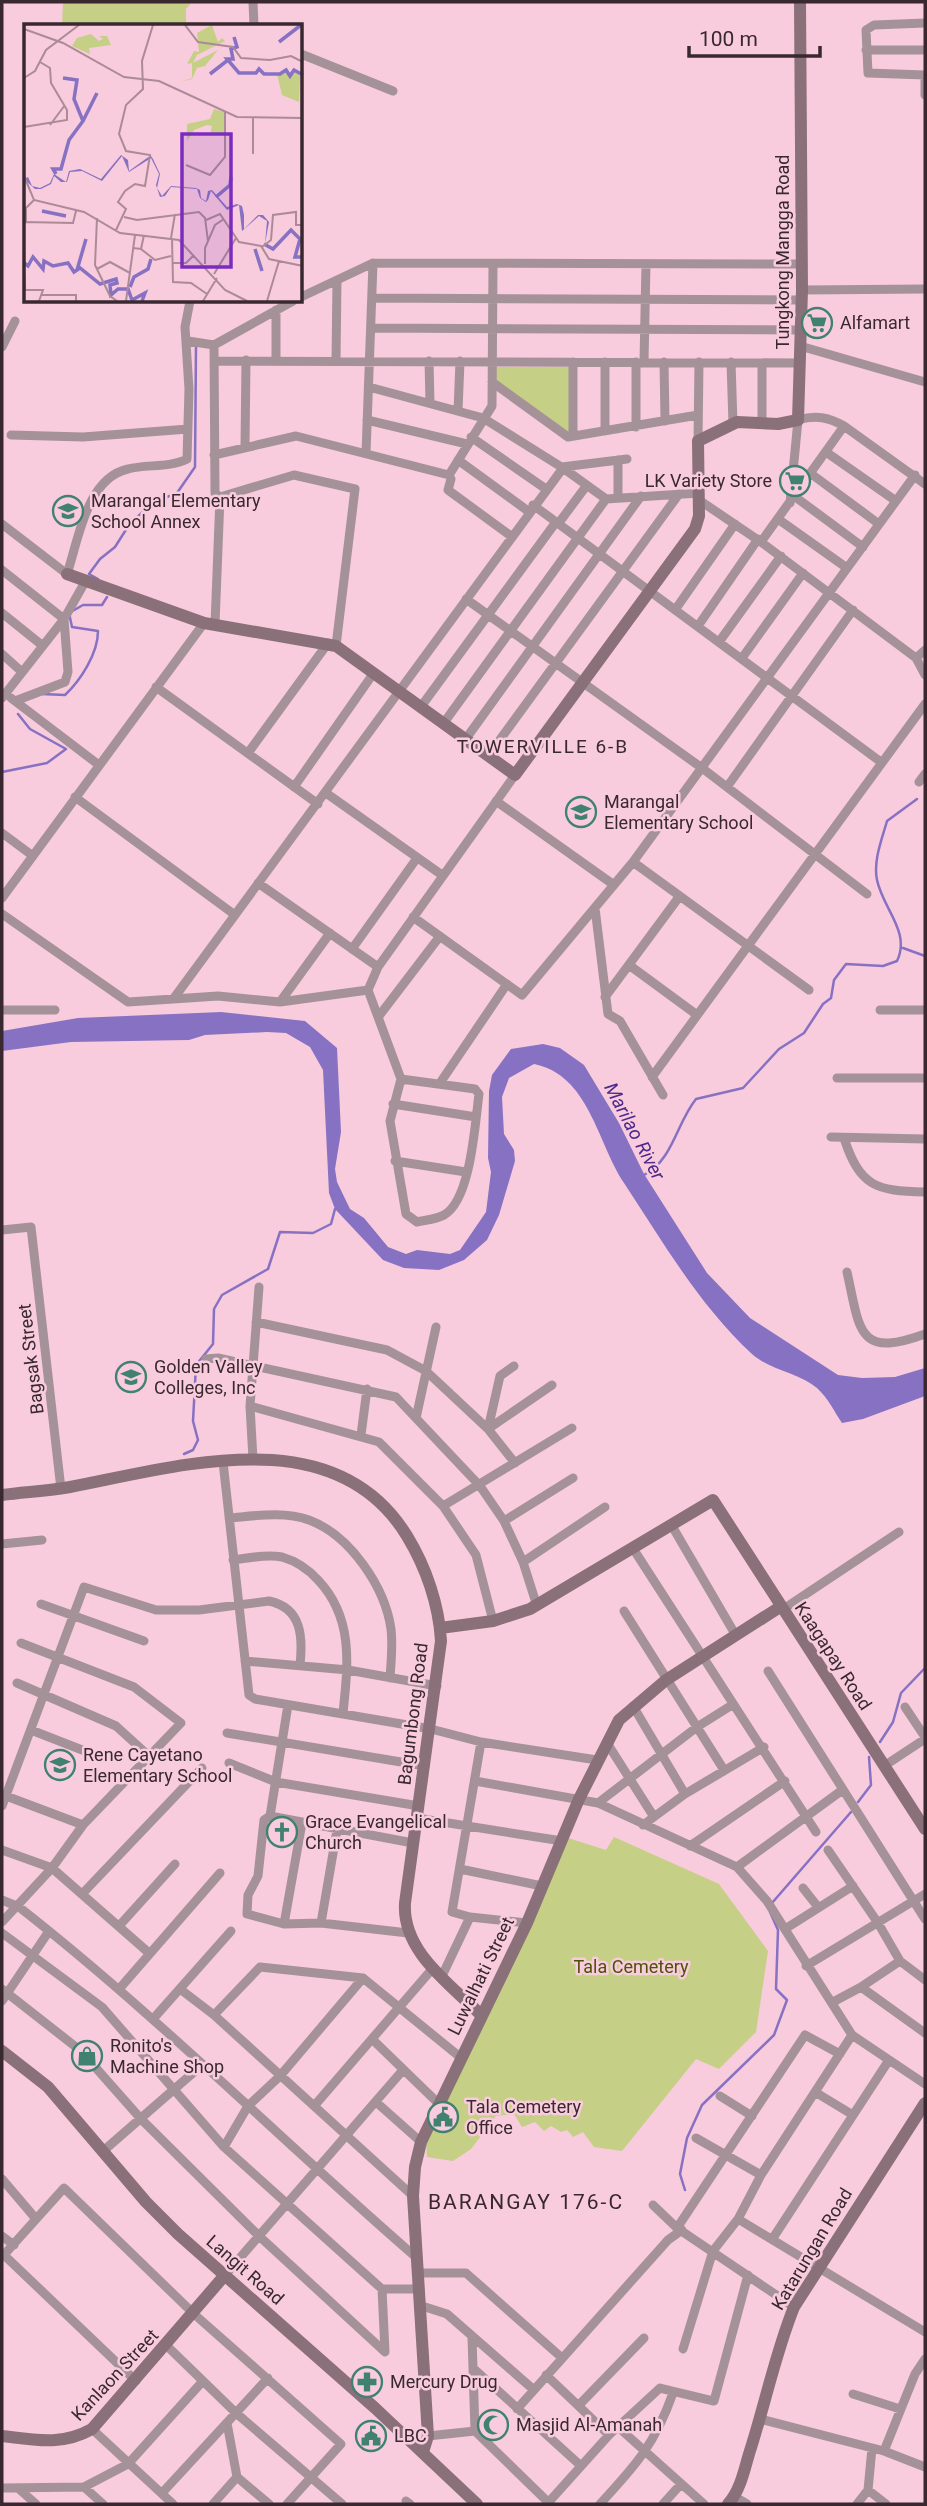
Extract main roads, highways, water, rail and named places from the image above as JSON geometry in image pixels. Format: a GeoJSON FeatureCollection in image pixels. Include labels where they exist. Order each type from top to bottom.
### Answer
{"type":"FeatureCollection","features":[{"type":"Feature","properties":{"kind":"waterway"},"geometry":{"type":"LineString","coordinates":[[98,579],[89,574],[100,559],[115,547],[129,525],[152,503],[177,493],[195,467],[196,345]]}},
{"type":"Feature","properties":{"kind":"waterway"},"geometry":{"type":"LineString","coordinates":[[42,694],[65,695],[77,682],[92,657],[98,631],[72,627],[69,613],[83,605],[102,605],[107,597]]}},
{"type":"Feature","properties":{"kind":"waterway"},"geometry":{"type":"LineString","coordinates":[[2,772],[47,763],[66,749],[30,729],[18,714]]}},
{"type":"Feature","properties":{"kind":"waterway","name":"Marilao River"},"geometry":{"type":"LineString","coordinates":[[644,1175],[662,1160],[696,1099],[743,1088],[779,1049],[804,1033],[823,1004],[831,998],[834,980],[846,964],[883,966],[897,961],[901,940],[880,891],[876,873],[877,858],[887,821],[917,799]]}},
{"type":"Feature","properties":{"kind":"waterway"},"geometry":{"type":"LineString","coordinates":[[903,948],[925,956]]}},
{"type":"Feature","properties":{"kind":"waterway"},"geometry":{"type":"LineString","coordinates":[[184,1454],[193,1450],[198,1440],[193,1421],[196,1365],[213,1344],[214,1309],[222,1295],[268,1269],[280,1232],[313,1233],[331,1224],[335,1209]]}},
{"type":"Feature","properties":{"kind":"waterway"},"geometry":{"type":"LineString","coordinates":[[880,1742],[893,1722],[901,1693],[925,1668]]}},
{"type":"Feature","properties":{"kind":"waterway"},"geometry":{"type":"LineString","coordinates":[[858,1802],[871,1785],[869,1757]]}},
{"type":"Feature","properties":{"kind":"waterway"},"geometry":{"type":"LineString","coordinates":[[772,1903],[851,1812]]}},
{"type":"Feature","properties":{"kind":"waterway"},"geometry":{"type":"LineString","coordinates":[[685,2190],[680,2174],[687,2138],[702,2105],[774,2035],[787,2000],[776,1989],[778,1930],[770,1912]]}},
{"type":"Feature","properties":{"kind":"place","name":"Alfamart"},"geometry":{"type":"Point","coordinates":[817,323]}},
{"type":"Feature","properties":{"kind":"place","name":"LK Variety Store"},"geometry":{"type":"Point","coordinates":[795,481]}},
{"type":"Feature","properties":{"kind":"place","name":"Marangal Elementary School Annex"},"geometry":{"type":"Point","coordinates":[68,511]}},
{"type":"Feature","properties":{"kind":"place","name":"Marangal Elementary School"},"geometry":{"type":"Point","coordinates":[581,812]}},
{"type":"Feature","properties":{"kind":"place","name":"Golden Valley Colleges, Inc"},"geometry":{"type":"Point","coordinates":[131,1377]}},
{"type":"Feature","properties":{"kind":"place","name":"Rene Cayetano Elementary School"},"geometry":{"type":"Point","coordinates":[60,1765]}},
{"type":"Feature","properties":{"kind":"place","name":"Grace Evangelical Church"},"geometry":{"type":"Point","coordinates":[282,1832]}},
{"type":"Feature","properties":{"kind":"place","name":"Ronito's Machine Shop"},"geometry":{"type":"Point","coordinates":[87,2056]}},
{"type":"Feature","properties":{"kind":"place","name":"Tala Cemetery Office"},"geometry":{"type":"Point","coordinates":[443,2117]}},
{"type":"Feature","properties":{"kind":"place","name":"Mercury Drug"},"geometry":{"type":"Point","coordinates":[367,2382]}},
{"type":"Feature","properties":{"kind":"place","name":"Masjid Al-Amanah"},"geometry":{"type":"Point","coordinates":[493,2425]}},
{"type":"Feature","properties":{"kind":"place","name":"LBC"},"geometry":{"type":"Point","coordinates":[371,2436]}},
{"type":"Feature","properties":{"kind":"district","name":"TOWERVILLE 6-B"},"geometry":{"type":"Point","coordinates":[543,746]}},
{"type":"Feature","properties":{"kind":"district","name":"BARANGAY 176-C"},"geometry":{"type":"Point","coordinates":[526,2202]}},
{"type":"Feature","properties":{"kind":"park label","name":"Tala Cemetery"},"geometry":{"type":"Point","coordinates":[631,1967]}}]}
